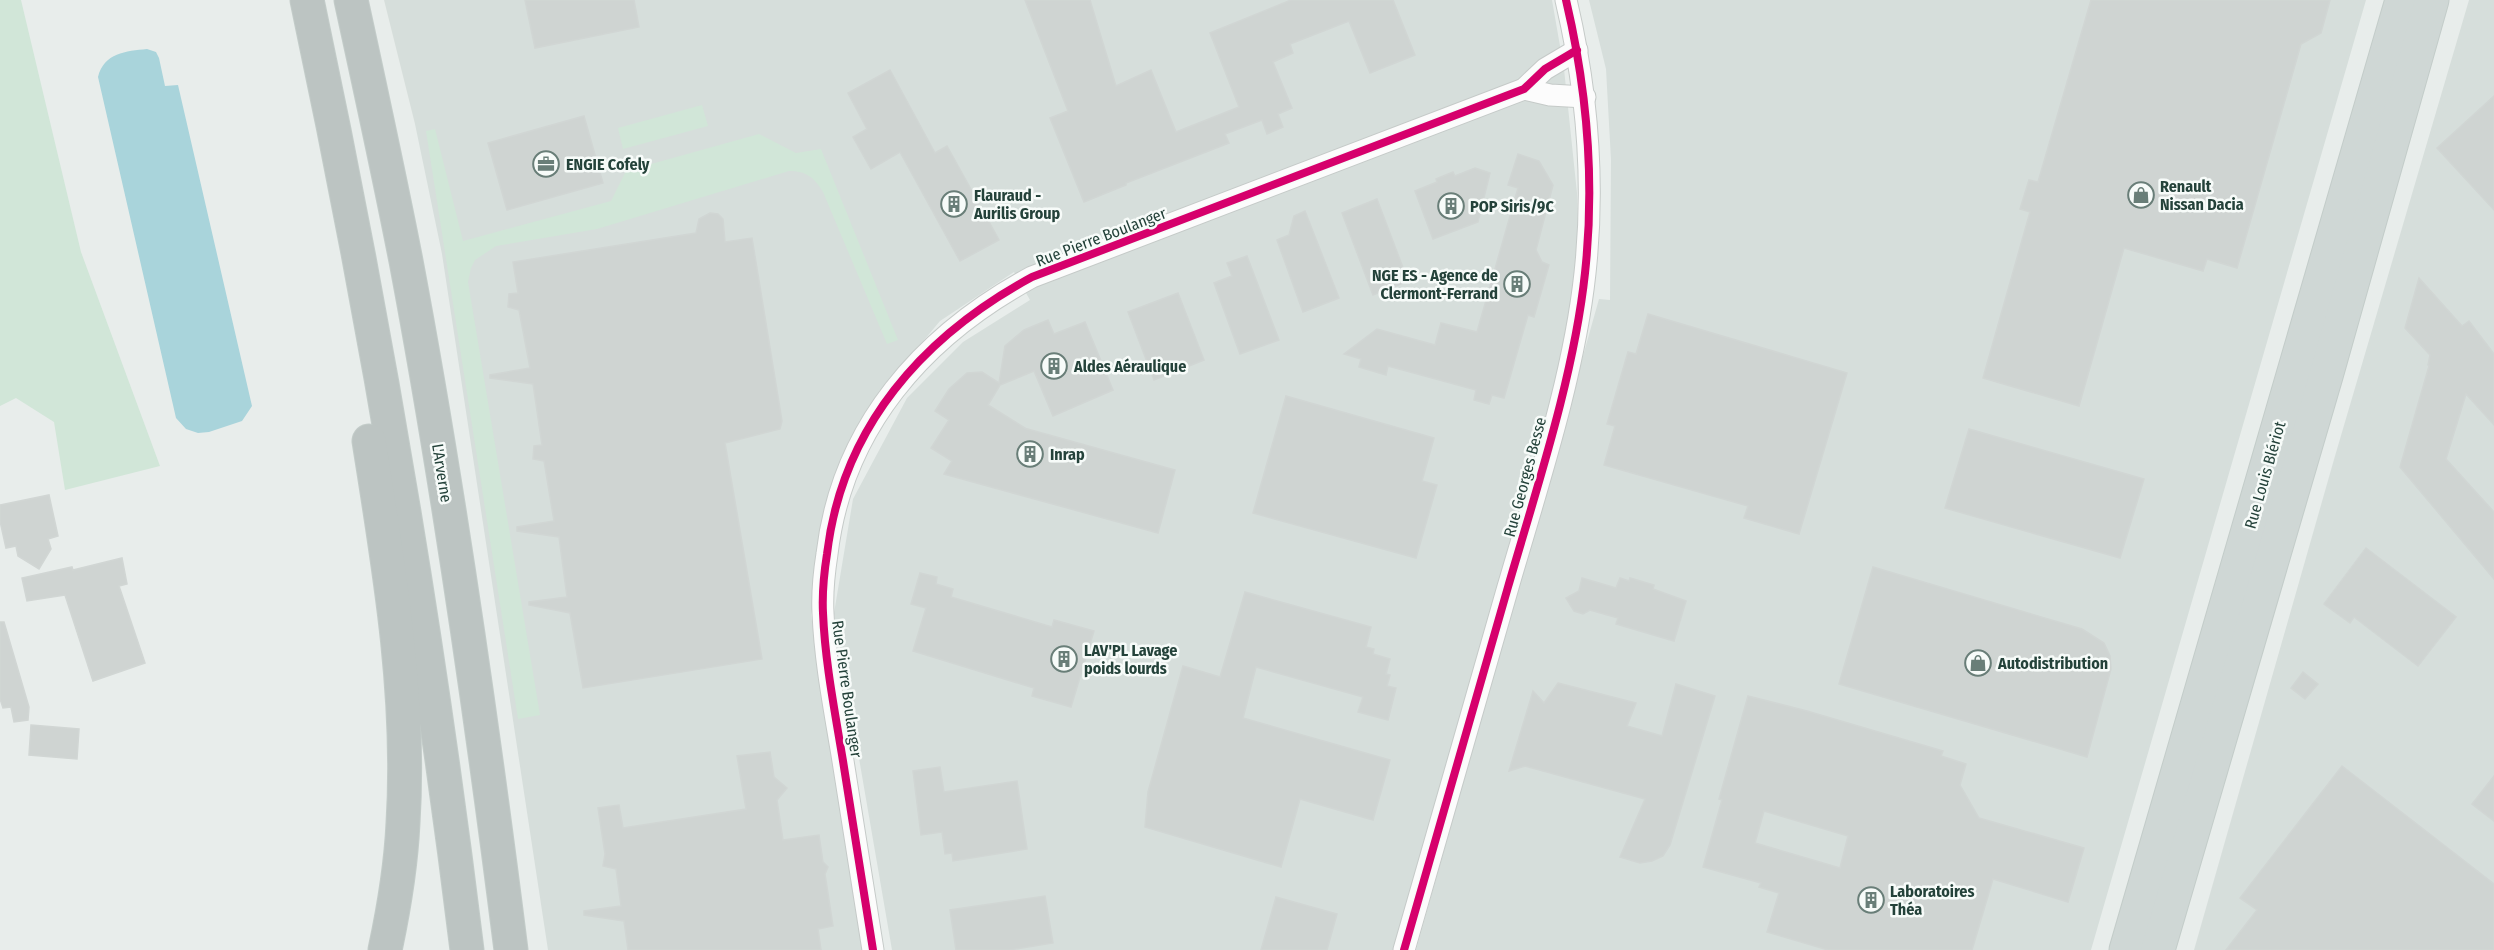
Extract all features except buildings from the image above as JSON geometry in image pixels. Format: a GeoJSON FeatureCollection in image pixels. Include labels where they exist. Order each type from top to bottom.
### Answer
{"type":"FeatureCollection","features":[{"type":"Feature","properties":{"kind":"highway"},"geometry":{"type":"LineString","coordinates":[[308,0],[346,182],[411,549],[441,746],[467,950]]}},
{"type":"Feature","properties":{"kind":"highway","name":"L'Arverne"},"geometry":{"type":"LineString","coordinates":[[351,0],[406,262],[459,578],[511,950]]}},
{"type":"Feature","properties":{"kind":"highway"},"geometry":{"type":"LineString","coordinates":[[346,182],[355,352],[382,522],[401,674],[404,823],[392,916],[385,950]]}},
{"type":"Feature","properties":{"kind":"highway"},"geometry":{"type":"LineString","coordinates":[[500,862],[530,950]]}},
{"type":"Feature","properties":{"kind":"main road","name":"Rue Louis Blériot"},"geometry":{"type":"LineString","coordinates":[[2126,950],[2402,0]]}},
{"type":"Feature","properties":{"kind":"main road","name":"Rue Louis Blériot"},"geometry":{"type":"LineString","coordinates":[[2158,950],[2326,376],[2432,0]]}},
{"type":"Feature","properties":{"kind":"street","name":"Rue Georges Besse"},"geometry":{"type":"LineString","coordinates":[[1404,950],[1544,462],[1578,325],[1588,230],[1589,192],[1585,97],[1566,0]]}},
{"type":"Feature","properties":{"kind":"street","name":"Rue Pierre Boulanger"},"geometry":{"type":"LineString","coordinates":[[873,950],[836,715],[823,612],[827,549],[838,495],[872,420],[896,387],[966,318],[1032,277],[1524,89],[1545,69],[1577,50]]}},
{"type":"Feature","properties":{"kind":"street"},"geometry":{"type":"LineString","coordinates":[[1524,89],[1550,95],[1585,97]]}},
{"type":"Feature","properties":{"kind":"shaded area"},"geometry":{"type":"Polygon","coordinates":[[[384,0],[1552,0],[1564,69],[1577,193],[1578,275],[1560,369],[1397,950],[892,950],[834,613],[853,499],[907,398],[963,342],[1030,300],[1014,272],[940,321],[904,364],[832,492],[811,615],[865,950],[548,950],[442,254],[415,124],[384,0]]]}},
{"type":"Feature","properties":{"kind":"shaded area"},"geometry":{"type":"Polygon","coordinates":[[[1589,0],[2366,0],[2091,950],[1416,950],[1599,299],[1610,300],[1611,160],[1606,69],[1589,0]]]}},
{"type":"Feature","properties":{"kind":"shaded area"},"geometry":{"type":"Polygon","coordinates":[[[2469,0],[2494,0],[2494,950],[2194,950],[2335,456],[2469,0]]]}},
{"type":"Feature","properties":{"kind":"green space"},"geometry":{"type":"Polygon","coordinates":[[[0,0],[21,0],[81,252],[160,466],[65,490],[54,422],[16,398],[0,406],[0,0]]]}},
{"type":"Feature","properties":{"kind":"green space"},"geometry":{"type":"Polygon","coordinates":[[[702,105],[708,126],[623,149],[618,128],[702,105]]]}},
{"type":"Feature","properties":{"kind":"green space"},"geometry":{"type":"Polygon","coordinates":[[[435,129],[463,241],[611,201],[626,171],[759,134],[796,153],[821,149],[898,340],[887,344],[823,192],[813,179],[800,172],[789,171],[597,229],[496,246],[475,260],[468,282],[540,715],[518,719],[426,131],[435,129]]]}},
{"type":"Feature","properties":{"kind":"water"},"geometry":{"type":"Polygon","coordinates":[[[147,49],[156,52],[159,58],[165,86],[178,85],[252,406],[242,421],[209,432],[198,433],[186,429],[176,418],[98,77],[105,63],[111,58],[124,52],[147,49]]]}},
{"type":"Feature","properties":{"kind":"cycle path"},"geometry":{"type":"LineString","coordinates":[[1404,950],[1553,431],[1580,312],[1588,239],[1589,170],[1584,101],[1566,0]]}},
{"type":"Feature","properties":{"kind":"cycle path"},"geometry":{"type":"LineString","coordinates":[[873,950],[828,668],[823,591],[836,508],[850,465],[870,426],[894,390],[923,357],[956,327],[1032,277],[1524,89],[1545,69],[1577,50]]}},
{"type":"Feature","properties":{"kind":"place","name":"ENGIE Cofely"},"geometry":{"type":"Point","coordinates":[546,164]}},
{"type":"Feature","properties":{"kind":"place","name":"Renault Nissan Dacia"},"geometry":{"type":"Point","coordinates":[2141,195]}},
{"type":"Feature","properties":{"kind":"place","name":"Flauraud - Aurilis Group"},"geometry":{"type":"Point","coordinates":[954,204]}},
{"type":"Feature","properties":{"kind":"place","name":"POP Siris/9C"},"geometry":{"type":"Point","coordinates":[1451,206]}},
{"type":"Feature","properties":{"kind":"place","name":"NGE ES - Agence de Clermont-Ferrand"},"geometry":{"type":"Point","coordinates":[1517,284]}},
{"type":"Feature","properties":{"kind":"place","name":"Aldes Aéraulique"},"geometry":{"type":"Point","coordinates":[1054,366]}},
{"type":"Feature","properties":{"kind":"place","name":"Inrap"},"geometry":{"type":"Point","coordinates":[1030,454]}},
{"type":"Feature","properties":{"kind":"place","name":"LAV'PL Lavage poids lourds"},"geometry":{"type":"Point","coordinates":[1064,659]}},
{"type":"Feature","properties":{"kind":"place","name":"Autodistribution"},"geometry":{"type":"Point","coordinates":[1978,663]}},
{"type":"Feature","properties":{"kind":"place","name":"Laboratoires Théa"},"geometry":{"type":"Point","coordinates":[1871,900]}}]}
